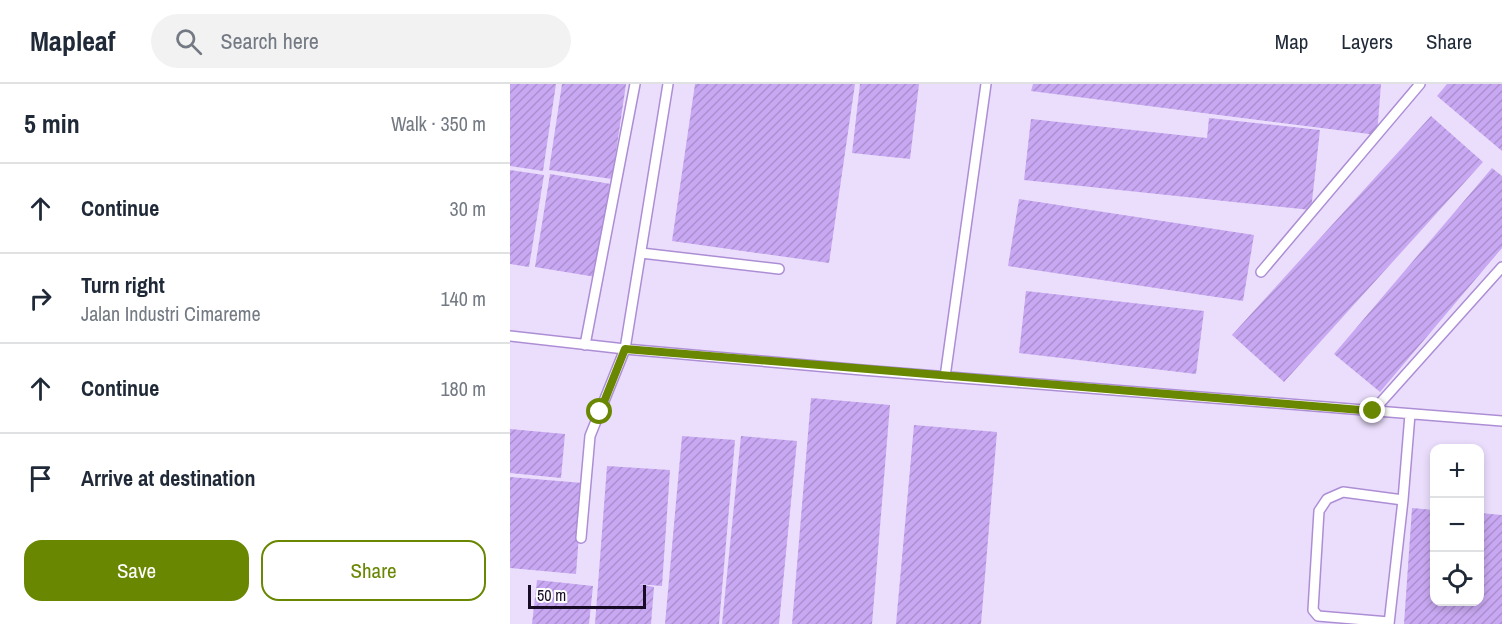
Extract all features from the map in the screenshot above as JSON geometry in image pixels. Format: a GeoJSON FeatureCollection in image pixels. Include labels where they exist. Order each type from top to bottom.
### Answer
{"type":"FeatureCollection","features":[{"type":"Feature","properties":{"kind":"lane"},"geometry":{"type":"LineString","coordinates":[[585,345],[636,84]]}},
{"type":"Feature","properties":{"kind":"lane"},"geometry":{"type":"LineString","coordinates":[[581,538],[590,436],[625,349],[668,84]]}},
{"type":"Feature","properties":{"kind":"lane"},"geometry":{"type":"LineString","coordinates":[[945,377],[986,84]]}},
{"type":"Feature","properties":{"kind":"lane"},"geometry":{"type":"LineString","coordinates":[[1261,272],[1420,84]]}},
{"type":"Feature","properties":{"kind":"lane"},"geometry":{"type":"LineString","coordinates":[[641,253],[779,269]]}},
{"type":"Feature","properties":{"kind":"lane"},"geometry":{"type":"LineString","coordinates":[[1373,411],[1502,267]]}},
{"type":"Feature","properties":{"kind":"lane"},"geometry":{"type":"LineString","coordinates":[[510,336],[625,349],[945,377],[1502,421]]}},
{"type":"Feature","properties":{"kind":"lane"},"geometry":{"type":"LineString","coordinates":[[1404,500],[1343,492],[1327,499],[1319,511],[1313,610],[1318,616],[1389,623],[1404,500],[1410,414]]}},
{"type":"Feature","properties":{"kind":"building"},"geometry":{"type":"Polygon","coordinates":[[[510,84],[556,84],[543,171],[510,166],[510,84]]]}},
{"type":"Feature","properties":{"kind":"building"},"geometry":{"type":"Polygon","coordinates":[[[562,84],[626,84],[612,179],[549,170],[562,84]]]}},
{"type":"Feature","properties":{"kind":"building"},"geometry":{"type":"Polygon","coordinates":[[[695,84],[855,84],[829,263],[672,241],[695,84]]]}},
{"type":"Feature","properties":{"kind":"building"},"geometry":{"type":"Polygon","coordinates":[[[860,84],[919,84],[910,159],[852,153],[860,84]]]}},
{"type":"Feature","properties":{"kind":"building"},"geometry":{"type":"Polygon","coordinates":[[[1033,84],[1381,84],[1377,135],[1031,91],[1033,84]]]}},
{"type":"Feature","properties":{"kind":"building"},"geometry":{"type":"Polygon","coordinates":[[[1447,84],[1502,84],[1502,151],[1437,96],[1447,84]]]}},
{"type":"Feature","properties":{"kind":"building"},"geometry":{"type":"Polygon","coordinates":[[[1431,116],[1483,162],[1284,382],[1232,335],[1431,116]]]}},
{"type":"Feature","properties":{"kind":"building"},"geometry":{"type":"Polygon","coordinates":[[[1209,118],[1320,130],[1311,210],[1024,180],[1031,119],[1207,138],[1209,118]]]}},
{"type":"Feature","properties":{"kind":"building"},"geometry":{"type":"Polygon","coordinates":[[[1492,168],[1502,176],[1502,248],[1380,392],[1334,354],[1492,168]]]}},
{"type":"Feature","properties":{"kind":"building"},"geometry":{"type":"Polygon","coordinates":[[[510,170],[544,175],[529,267],[510,264],[510,170]]]}},
{"type":"Feature","properties":{"kind":"building"},"geometry":{"type":"Polygon","coordinates":[[[550,174],[611,184],[596,277],[535,267],[550,174]]]}},
{"type":"Feature","properties":{"kind":"building"},"geometry":{"type":"Polygon","coordinates":[[[1019,199],[1254,235],[1243,301],[1008,266],[1019,199]]]}},
{"type":"Feature","properties":{"kind":"building"},"geometry":{"type":"Polygon","coordinates":[[[1026,291],[1204,311],[1196,374],[1019,353],[1026,291]]]}},
{"type":"Feature","properties":{"kind":"building"},"geometry":{"type":"Polygon","coordinates":[[[811,398],[890,405],[872,624],[792,624],[811,398]]]}},
{"type":"Feature","properties":{"kind":"building"},"geometry":{"type":"Polygon","coordinates":[[[914,425],[997,432],[981,624],[896,624],[914,425]]]}},
{"type":"Feature","properties":{"kind":"building"},"geometry":{"type":"Polygon","coordinates":[[[510,429],[565,434],[561,478],[510,473],[510,429]]]}},
{"type":"Feature","properties":{"kind":"building"},"geometry":{"type":"Polygon","coordinates":[[[682,436],[735,440],[719,624],[665,624],[682,436]]]}},
{"type":"Feature","properties":{"kind":"building"},"geometry":{"type":"Polygon","coordinates":[[[741,436],[797,441],[779,624],[722,624],[741,436]]]}},
{"type":"Feature","properties":{"kind":"building"},"geometry":{"type":"Polygon","coordinates":[[[607,466],[670,470],[662,586],[638,584],[654,587],[651,624],[595,624],[607,466]]]}},
{"type":"Feature","properties":{"kind":"building"},"geometry":{"type":"Polygon","coordinates":[[[510,477],[583,483],[576,574],[510,568],[510,477]]]}},
{"type":"Feature","properties":{"kind":"building"},"geometry":{"type":"Polygon","coordinates":[[[1412,508],[1430,510],[1430,606],[1484,606],[1484,513],[1502,515],[1502,624],[1404,624],[1412,508]]]}},
{"type":"Feature","properties":{"kind":"building"},"geometry":{"type":"Polygon","coordinates":[[[537,580],[593,586],[589,624],[532,624],[537,580]]]}},
{"type":"Feature","properties":{"kind":"route"},"geometry":{"type":"LineString","coordinates":[[600,412],[625,349],[1373,411]]}}]}
